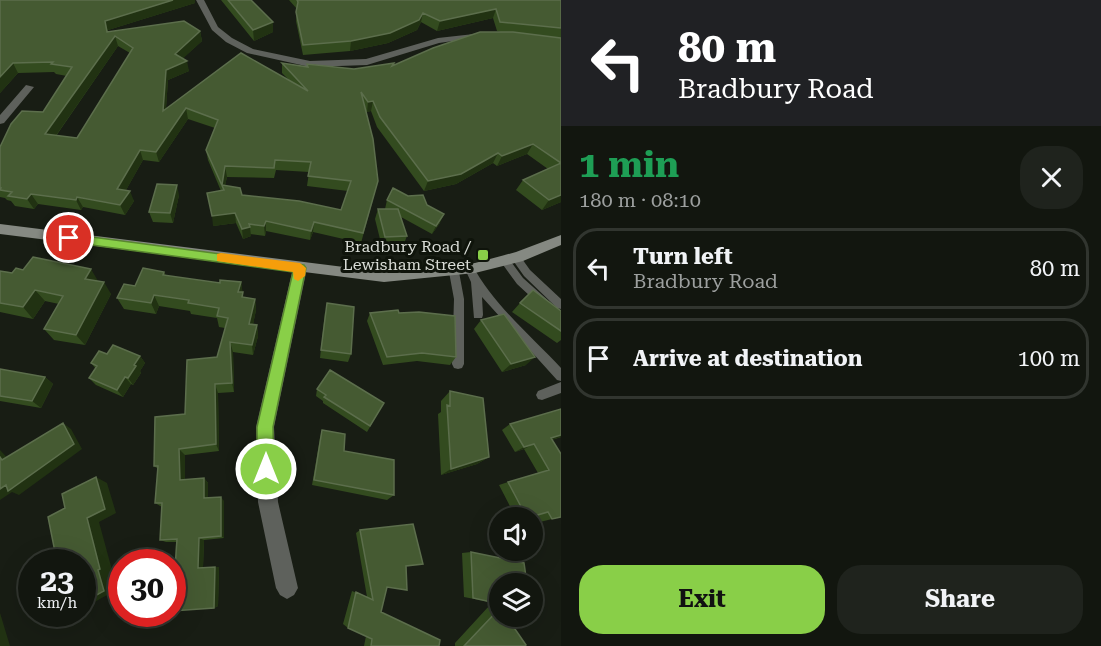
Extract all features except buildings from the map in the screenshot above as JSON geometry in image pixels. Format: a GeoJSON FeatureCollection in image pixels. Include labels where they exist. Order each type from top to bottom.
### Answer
{"type":"FeatureCollection","features":[{"type":"Feature","properties":{"kind":"street"},"geometry":{"type":"LineString","coordinates":[[200,0],[215,28],[229,40],[259,53],[309,64],[367,62],[438,41],[494,36]]}},
{"type":"Feature","properties":{"kind":"street"},"geometry":{"type":"LineString","coordinates":[[0,121],[29,87]]}},
{"type":"Feature","properties":{"kind":"street"},"geometry":{"type":"LineString","coordinates":[[0,229],[384,277],[454,272],[473,276],[561,240]]}},
{"type":"Feature","properties":{"kind":"street"},"geometry":{"type":"LineString","coordinates":[[287,588],[268,502],[265,427],[300,268]]}},
{"type":"Feature","properties":{"kind":"lane"},"geometry":{"type":"LineString","coordinates":[[512,261],[561,305]]}},
{"type":"Feature","properties":{"kind":"lane"},"geometry":{"type":"LineString","coordinates":[[512,261],[520,281],[561,318]]}},
{"type":"Feature","properties":{"kind":"lane"},"geometry":{"type":"LineString","coordinates":[[454,272],[459,299],[458,364]]}},
{"type":"Feature","properties":{"kind":"lane"},"geometry":{"type":"LineString","coordinates":[[473,276],[478,315]]}},
{"type":"Feature","properties":{"kind":"lane"},"geometry":{"type":"LineString","coordinates":[[473,276],[561,375]]}},
{"type":"Feature","properties":{"kind":"lane"},"geometry":{"type":"LineString","coordinates":[[542,395],[561,387]]}},
{"type":"Feature","properties":{"kind":"slow traffic"},"geometry":{"type":"LineString","coordinates":[[221,258],[300,268],[298,276]]}},
{"type":"Feature","properties":{"kind":"place","name":"Bradbury Road / Lewisham Street"},"geometry":{"type":"Point","coordinates":[483,255]}},
{"type":"Feature","properties":{"kind":"route"},"geometry":{"type":"LineString","coordinates":[[69,238],[300,268],[265,427],[266,469]]}}]}
